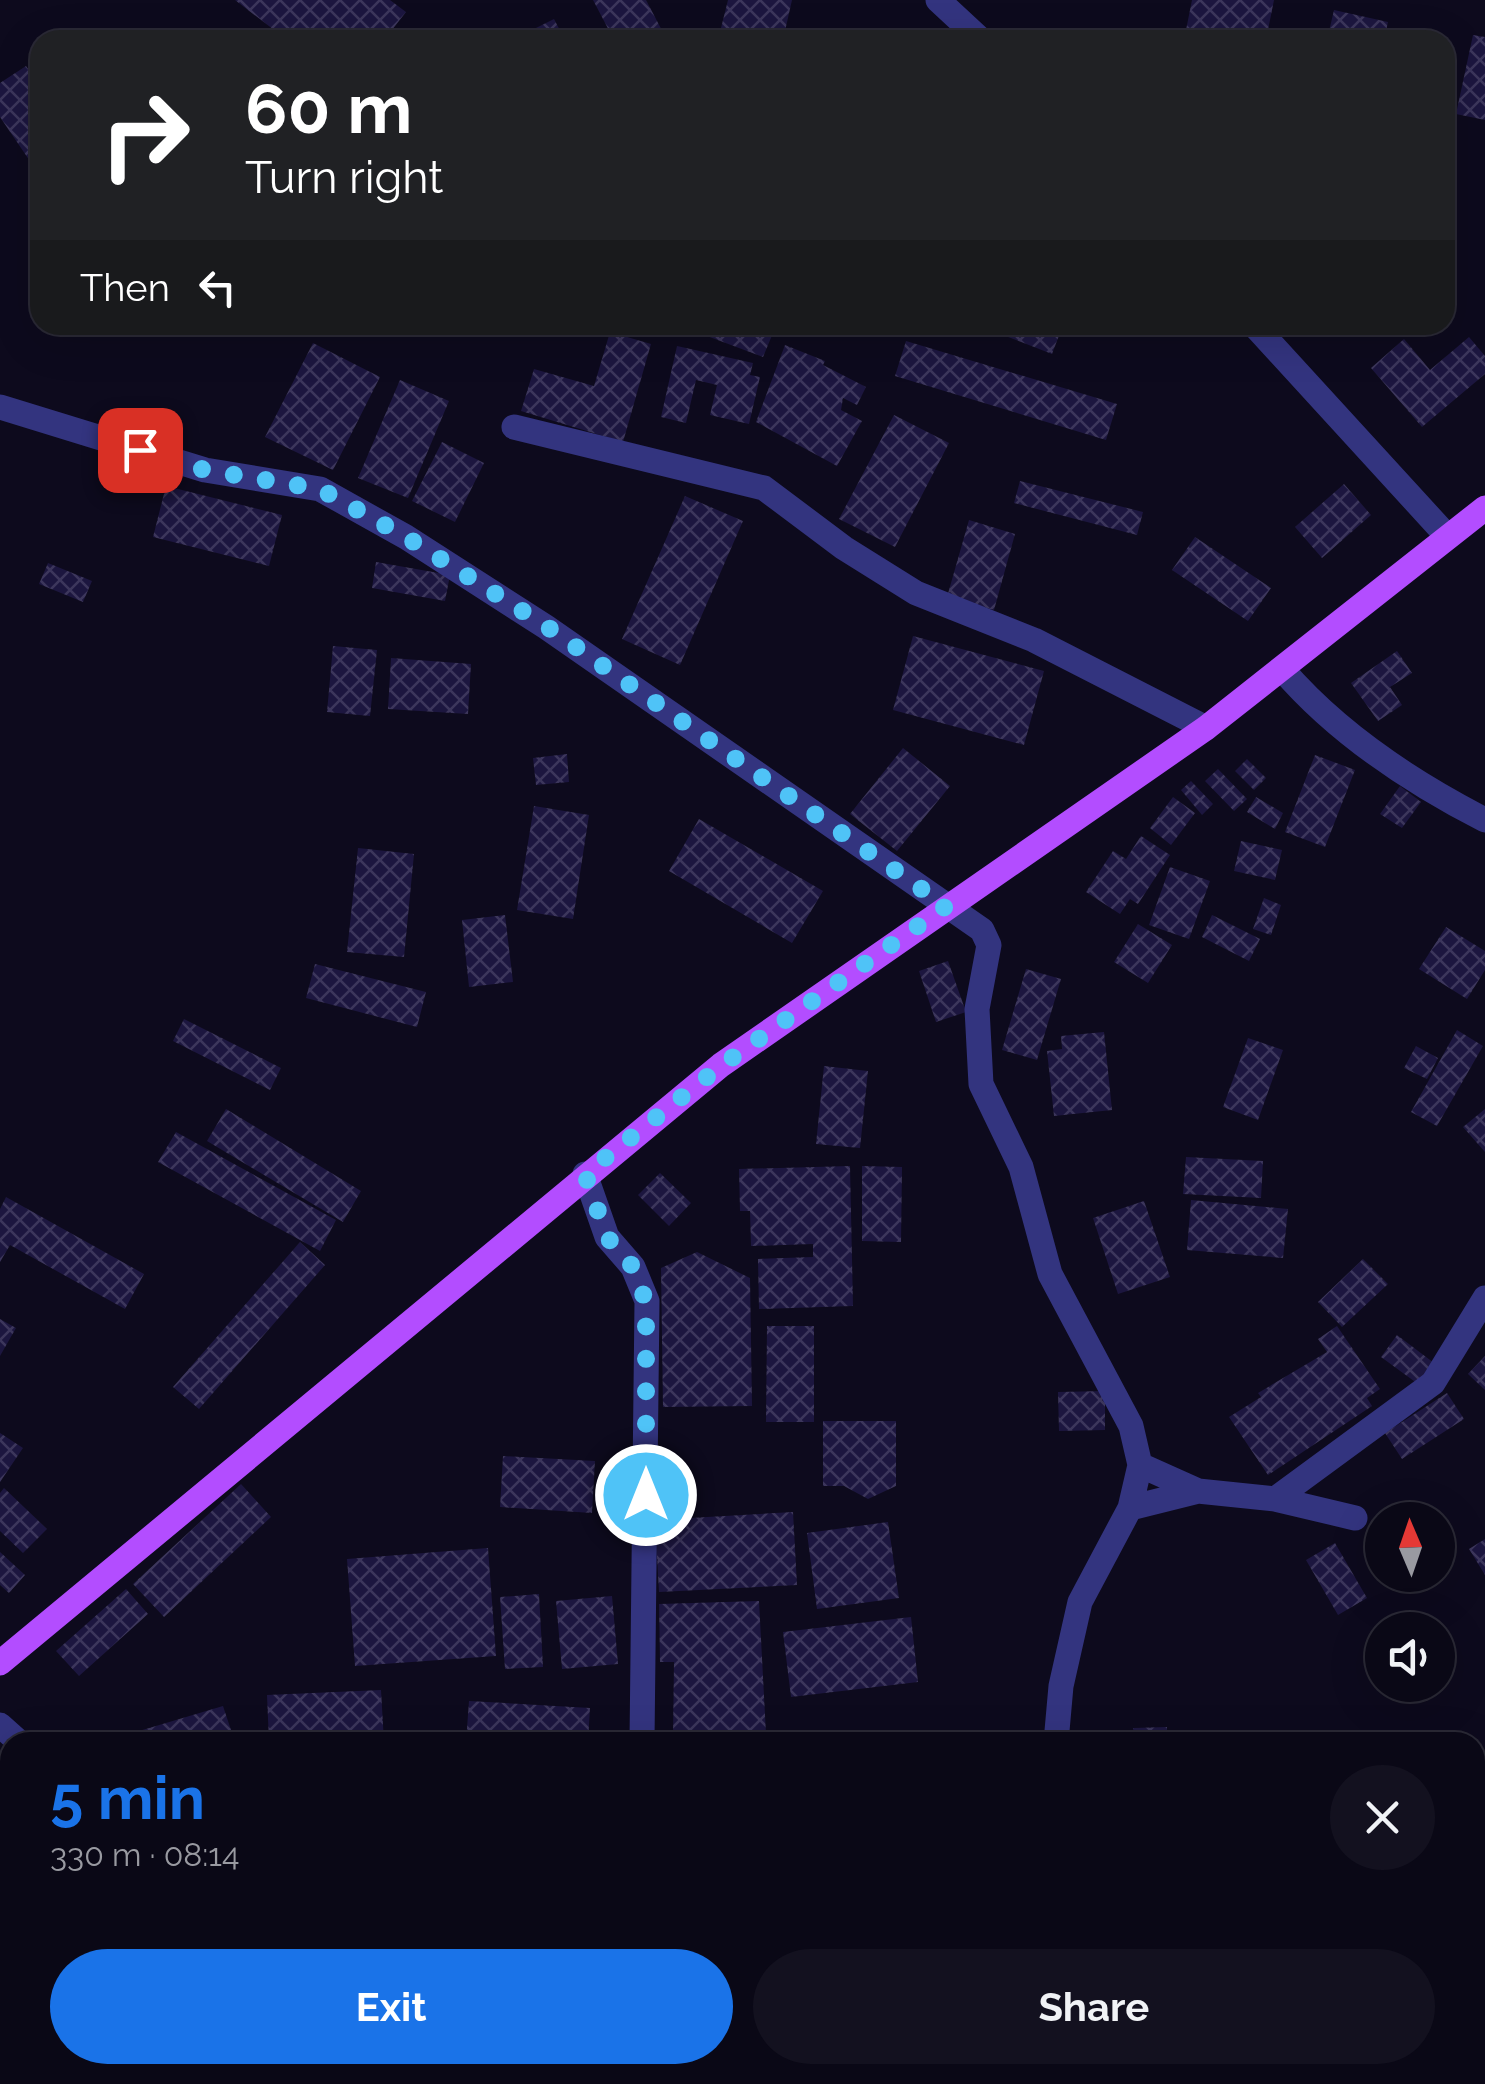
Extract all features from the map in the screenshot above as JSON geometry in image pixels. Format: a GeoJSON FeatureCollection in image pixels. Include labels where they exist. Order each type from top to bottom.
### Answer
{"type":"FeatureCollection","features":[{"type":"Feature","properties":{"kind":"main road"},"geometry":{"type":"LineString","coordinates":[[0,1664],[585,1174],[722,1065],[1206,728],[1485,508]]}},
{"type":"Feature","properties":{"kind":"street"},"geometry":{"type":"LineString","coordinates":[[938,0],[970,30]]}},
{"type":"Feature","properties":{"kind":"street"},"geometry":{"type":"LineString","coordinates":[[1263,335],[1448,536]]}},
{"type":"Feature","properties":{"kind":"street"},"geometry":{"type":"LineString","coordinates":[[0,407],[205,470],[320,489],[406,537],[546,626],[982,930],[989,945],[977,1009],[982,1084],[1021,1167],[1050,1274],[1132,1426],[1140,1465],[1130,1508],[1080,1602],[1061,1686],[1057,1732]]}},
{"type":"Feature","properties":{"kind":"street"},"geometry":{"type":"LineString","coordinates":[[514,427],[764,488],[844,548],[916,593],[1034,640],[1206,728]]}},
{"type":"Feature","properties":{"kind":"street"},"geometry":{"type":"LineString","coordinates":[[1282,669],[1336,724],[1452,803],[1485,820]]}},
{"type":"Feature","properties":{"kind":"street"},"geometry":{"type":"LineString","coordinates":[[585,1174],[607,1237],[633,1267],[646,1302],[642,1732]]}},
{"type":"Feature","properties":{"kind":"street"},"geometry":{"type":"LineString","coordinates":[[1275,1498],[1433,1382],[1485,1298]]}},
{"type":"Feature","properties":{"kind":"street"},"geometry":{"type":"LineString","coordinates":[[1140,1465],[1198,1491],[1275,1498],[1355,1518]]}},
{"type":"Feature","properties":{"kind":"street"},"geometry":{"type":"LineString","coordinates":[[1130,1508],[1198,1491]]}},
{"type":"Feature","properties":{"kind":"building"},"geometry":{"type":"Polygon","coordinates":[[[235,0],[390,0],[406,12],[392,30],[274,30],[235,0]]]}},
{"type":"Feature","properties":{"kind":"building"},"geometry":{"type":"Polygon","coordinates":[[[593,0],[646,0],[662,30],[609,30],[593,0]]]}},
{"type":"Feature","properties":{"kind":"building"},"geometry":{"type":"Polygon","coordinates":[[[728,0],[792,0],[785,30],[720,30],[728,0]]]}},
{"type":"Feature","properties":{"kind":"building"},"geometry":{"type":"Polygon","coordinates":[[[1192,0],[1274,0],[1268,30],[1186,30],[1192,0]]]}},
{"type":"Feature","properties":{"kind":"building"},"geometry":{"type":"Polygon","coordinates":[[[1334,10],[1388,22],[1386,30],[1329,30],[1334,10]]]}},
{"type":"Feature","properties":{"kind":"building"},"geometry":{"type":"Polygon","coordinates":[[[554,19],[560,30],[532,30],[554,19]]]}},
{"type":"Feature","properties":{"kind":"building"},"geometry":{"type":"Polygon","coordinates":[[[1473,35],[1485,37],[1485,120],[1456,114],[1473,35]]]}},
{"type":"Feature","properties":{"kind":"building"},"geometry":{"type":"Polygon","coordinates":[[[26,66],[30,72],[30,161],[0,117],[0,83],[26,66]]]}},
{"type":"Feature","properties":{"kind":"building"},"geometry":{"type":"Polygon","coordinates":[[[609,335],[651,344],[623,442],[521,411],[534,369],[594,386],[609,335]]]}},
{"type":"Feature","properties":{"kind":"building"},"geometry":{"type":"Polygon","coordinates":[[[704,335],[772,335],[763,357],[704,335]]]}},
{"type":"Feature","properties":{"kind":"building"},"geometry":{"type":"Polygon","coordinates":[[[1003,335],[1059,335],[1052,354],[1003,335]]]}},
{"type":"Feature","properties":{"kind":"building"},"geometry":{"type":"Polygon","coordinates":[[[1469,337],[1485,356],[1485,374],[1422,427],[1371,368],[1404,339],[1430,370],[1469,337]]]}},
{"type":"Feature","properties":{"kind":"building"},"geometry":{"type":"Polygon","coordinates":[[[906,341],[1117,404],[1106,440],[895,376],[906,341]]]}},
{"type":"Feature","properties":{"kind":"building"},"geometry":{"type":"Polygon","coordinates":[[[313,343],[380,377],[333,470],[265,437],[313,343]]]}},
{"type":"Feature","properties":{"kind":"building"},"geometry":{"type":"Polygon","coordinates":[[[785,345],[825,361],[823,365],[866,387],[857,405],[843,398],[841,410],[862,421],[837,466],[756,422],[785,345]]]}},
{"type":"Feature","properties":{"kind":"building"},"geometry":{"type":"Polygon","coordinates":[[[677,346],[753,363],[750,375],[760,377],[749,424],[710,415],[717,385],[696,380],[686,423],[661,417],[677,346]]]}},
{"type":"Feature","properties":{"kind":"building"},"geometry":{"type":"Polygon","coordinates":[[[400,380],[449,401],[408,498],[358,478],[400,380]]]}},
{"type":"Feature","properties":{"kind":"building"},"geometry":{"type":"Polygon","coordinates":[[[894,415],[949,443],[895,547],[839,519],[894,415]]]}},
{"type":"Feature","properties":{"kind":"building"},"geometry":{"type":"Polygon","coordinates":[[[442,442],[484,463],[455,522],[412,501],[442,442]]]}},
{"type":"Feature","properties":{"kind":"building"},"geometry":{"type":"Polygon","coordinates":[[[1020,481],[1143,512],[1137,535],[1014,503],[1020,481]]]}},
{"type":"Feature","properties":{"kind":"building"},"geometry":{"type":"Polygon","coordinates":[[[1344,484],[1371,515],[1322,558],[1295,527],[1344,484]]]}},
{"type":"Feature","properties":{"kind":"building"},"geometry":{"type":"Polygon","coordinates":[[[166,486],[282,515],[269,566],[153,537],[166,486]]]}},
{"type":"Feature","properties":{"kind":"building"},"geometry":{"type":"Polygon","coordinates":[[[685,496],[743,521],[680,665],[622,639],[685,496]]]}},
{"type":"Feature","properties":{"kind":"building"},"geometry":{"type":"Polygon","coordinates":[[[969,520],[1015,534],[994,610],[947,597],[969,520]]]}},
{"type":"Feature","properties":{"kind":"building"},"geometry":{"type":"Polygon","coordinates":[[[1195,537],[1271,588],[1248,621],[1172,570],[1195,537]]]}},
{"type":"Feature","properties":{"kind":"building"},"geometry":{"type":"Polygon","coordinates":[[[376,562],[450,575],[445,601],[372,588],[376,562]]]}},
{"type":"Feature","properties":{"kind":"building"},"geometry":{"type":"Polygon","coordinates":[[[48,563],[92,581],[83,602],[39,584],[48,563]]]}},
{"type":"Feature","properties":{"kind":"building"},"geometry":{"type":"Polygon","coordinates":[[[913,636],[1044,671],[1024,745],[893,710],[913,636]]]}},
{"type":"Feature","properties":{"kind":"building"},"geometry":{"type":"Polygon","coordinates":[[[333,646],[377,650],[370,716],[327,712],[333,646]]]}},
{"type":"Feature","properties":{"kind":"building"},"geometry":{"type":"Polygon","coordinates":[[[1397,651],[1412,673],[1390,687],[1402,705],[1378,721],[1351,683],[1397,651]]]}},
{"type":"Feature","properties":{"kind":"building"},"geometry":{"type":"Polygon","coordinates":[[[391,658],[471,664],[468,714],[388,709],[391,658]]]}},
{"type":"Feature","properties":{"kind":"building"},"geometry":{"type":"Polygon","coordinates":[[[903,748],[950,786],[897,851],[850,814],[903,748]]]}},
{"type":"Feature","properties":{"kind":"building"},"geometry":{"type":"Polygon","coordinates":[[[567,754],[569,782],[536,785],[533,758],[567,754]]]}},
{"type":"Feature","properties":{"kind":"building"},"geometry":{"type":"Polygon","coordinates":[[[1315,755],[1355,770],[1325,847],[1285,832],[1315,755]]]}},
{"type":"Feature","properties":{"kind":"building"},"geometry":{"type":"Polygon","coordinates":[[[1247,759],[1266,778],[1254,790],[1235,771],[1247,759]]]}},
{"type":"Feature","properties":{"kind":"building"},"geometry":{"type":"Polygon","coordinates":[[[1218,769],[1247,799],[1234,811],[1205,781],[1218,769]]]}},
{"type":"Feature","properties":{"kind":"building"},"geometry":{"type":"Polygon","coordinates":[[[1191,781],[1213,804],[1202,815],[1181,790],[1191,781]]]}},
{"type":"Feature","properties":{"kind":"building"},"geometry":{"type":"Polygon","coordinates":[[[1400,786],[1421,802],[1402,828],[1380,814],[1400,786]]]}},
{"type":"Feature","properties":{"kind":"building"},"geometry":{"type":"Polygon","coordinates":[[[1173,797],[1195,813],[1171,845],[1150,828],[1173,797]]]}},
{"type":"Feature","properties":{"kind":"building"},"geometry":{"type":"Polygon","coordinates":[[[1256,797],[1283,813],[1275,829],[1247,812],[1256,797]]]}},
{"type":"Feature","properties":{"kind":"building"},"geometry":{"type":"Polygon","coordinates":[[[534,806],[589,815],[573,919],[517,910],[534,806]]]}},
{"type":"Feature","properties":{"kind":"building"},"geometry":{"type":"Polygon","coordinates":[[[699,819],[823,891],[792,943],[669,871],[699,819]]]}},
{"type":"Feature","properties":{"kind":"building"},"geometry":{"type":"Polygon","coordinates":[[[1141,836],[1170,855],[1138,904],[1130,899],[1120,914],[1086,892],[1113,851],[1126,859],[1141,836]]]}},
{"type":"Feature","properties":{"kind":"building"},"geometry":{"type":"Polygon","coordinates":[[[1241,841],[1282,850],[1275,880],[1234,871],[1241,841]]]}},
{"type":"Feature","properties":{"kind":"building"},"geometry":{"type":"Polygon","coordinates":[[[358,848],[414,854],[404,957],[347,952],[358,848]]]}},
{"type":"Feature","properties":{"kind":"building"},"geometry":{"type":"Polygon","coordinates":[[[1170,867],[1210,881],[1189,939],[1149,925],[1170,867]]]}},
{"type":"Feature","properties":{"kind":"building"},"geometry":{"type":"Polygon","coordinates":[[[1264,898],[1281,905],[1271,935],[1253,929],[1264,898]]]}},
{"type":"Feature","properties":{"kind":"building"},"geometry":{"type":"Polygon","coordinates":[[[505,915],[513,982],[469,987],[462,920],[505,915]]]}},
{"type":"Feature","properties":{"kind":"building"},"geometry":{"type":"Polygon","coordinates":[[[1212,915],[1260,939],[1249,961],[1202,937],[1212,915]]]}},
{"type":"Feature","properties":{"kind":"building"},"geometry":{"type":"Polygon","coordinates":[[[1138,924],[1172,945],[1148,983],[1114,962],[1138,924]]]}},
{"type":"Feature","properties":{"kind":"building"},"geometry":{"type":"Polygon","coordinates":[[[1446,927],[1485,951],[1485,970],[1467,999],[1419,969],[1446,927]]]}},
{"type":"Feature","properties":{"kind":"building"},"geometry":{"type":"Polygon","coordinates":[[[948,961],[966,1012],[936,1022],[919,971],[948,961]]]}},
{"type":"Feature","properties":{"kind":"building"},"geometry":{"type":"Polygon","coordinates":[[[315,964],[426,992],[417,1027],[306,998],[315,964]]]}},
{"type":"Feature","properties":{"kind":"building"},"geometry":{"type":"Polygon","coordinates":[[[1026,969],[1061,979],[1037,1060],[1002,1050],[1026,969]]]}},
{"type":"Feature","properties":{"kind":"building"},"geometry":{"type":"Polygon","coordinates":[[[184,1019],[281,1068],[270,1090],[173,1041],[184,1019]]]}},
{"type":"Feature","properties":{"kind":"building"},"geometry":{"type":"Polygon","coordinates":[[[1457,1030],[1483,1046],[1437,1126],[1411,1112],[1457,1030]]]}},
{"type":"Feature","properties":{"kind":"building"},"geometry":{"type":"Polygon","coordinates":[[[1104,1032],[1112,1110],[1054,1116],[1047,1051],[1062,1049],[1061,1036],[1104,1032]]]}},
{"type":"Feature","properties":{"kind":"building"},"geometry":{"type":"Polygon","coordinates":[[[1248,1038],[1283,1050],[1258,1120],[1223,1107],[1248,1038]]]}},
{"type":"Feature","properties":{"kind":"building"},"geometry":{"type":"Polygon","coordinates":[[[1416,1046],[1438,1058],[1427,1079],[1404,1068],[1416,1046]]]}},
{"type":"Feature","properties":{"kind":"building"},"geometry":{"type":"Polygon","coordinates":[[[824,1066],[868,1071],[860,1148],[816,1144],[824,1066]]]}},
{"type":"Feature","properties":{"kind":"building"},"geometry":{"type":"Polygon","coordinates":[[[226,1109],[361,1191],[343,1222],[207,1141],[226,1109]]]}},
{"type":"Feature","properties":{"kind":"building"},"geometry":{"type":"Polygon","coordinates":[[[1485,1109],[1485,1152],[1463,1127],[1485,1109]]]}},
{"type":"Feature","properties":{"kind":"building"},"geometry":{"type":"Polygon","coordinates":[[[176,1132],[336,1220],[320,1251],[158,1162],[176,1132]]]}},
{"type":"Feature","properties":{"kind":"building"},"geometry":{"type":"Polygon","coordinates":[[[1186,1157],[1263,1161],[1261,1198],[1183,1194],[1186,1157]]]}},
{"type":"Feature","properties":{"kind":"building"},"geometry":{"type":"Polygon","coordinates":[[[850,1166],[853,1306],[759,1309],[758,1259],[813,1257],[813,1244],[751,1246],[750,1211],[740,1211],[739,1169],[850,1166]]]}},
{"type":"Feature","properties":{"kind":"building"},"geometry":{"type":"Polygon","coordinates":[[[862,1166],[902,1167],[901,1242],[862,1241],[862,1166]]]}},
{"type":"Feature","properties":{"kind":"building"},"geometry":{"type":"Polygon","coordinates":[[[660,1173],[691,1203],[669,1226],[638,1195],[660,1173]]]}},
{"type":"Feature","properties":{"kind":"building"},"geometry":{"type":"Polygon","coordinates":[[[6,1197],[144,1274],[125,1309],[10,1245],[0,1262],[0,1209],[6,1197]]]}},
{"type":"Feature","properties":{"kind":"building"},"geometry":{"type":"Polygon","coordinates":[[[1191,1200],[1288,1209],[1283,1258],[1187,1250],[1191,1200]]]}},
{"type":"Feature","properties":{"kind":"building"},"geometry":{"type":"Polygon","coordinates":[[[1144,1201],[1170,1277],[1118,1294],[1093,1218],[1144,1201]]]}},
{"type":"Feature","properties":{"kind":"building"},"geometry":{"type":"Polygon","coordinates":[[[300,1242],[325,1265],[199,1409],[173,1387],[300,1242]]]}},
{"type":"Feature","properties":{"kind":"building"},"geometry":{"type":"Polygon","coordinates":[[[697,1252],[750,1278],[752,1406],[663,1407],[661,1268],[697,1252]]]}},
{"type":"Feature","properties":{"kind":"building"},"geometry":{"type":"Polygon","coordinates":[[[1363,1259],[1388,1284],[1342,1327],[1318,1302],[1363,1259]]]}},
{"type":"Feature","properties":{"kind":"building"},"geometry":{"type":"Polygon","coordinates":[[[0,1319],[16,1328],[0,1356],[0,1319]]]}},
{"type":"Feature","properties":{"kind":"building"},"geometry":{"type":"Polygon","coordinates":[[[767,1326],[814,1326],[814,1422],[766,1422],[767,1326]]]}},
{"type":"Feature","properties":{"kind":"building"},"geometry":{"type":"Polygon","coordinates":[[[1337,1326],[1380,1389],[1367,1398],[1372,1406],[1268,1475],[1229,1417],[1261,1397],[1258,1393],[1327,1352],[1318,1339],[1337,1326]]]}},
{"type":"Feature","properties":{"kind":"building"},"geometry":{"type":"Polygon","coordinates":[[[1397,1335],[1434,1363],[1418,1384],[1381,1357],[1397,1335]]]}},
{"type":"Feature","properties":{"kind":"building"},"geometry":{"type":"Polygon","coordinates":[[[1485,1356],[1485,1390],[1468,1374],[1485,1356]]]}},
{"type":"Feature","properties":{"kind":"building"},"geometry":{"type":"Polygon","coordinates":[[[1105,1391],[1105,1430],[1059,1431],[1058,1392],[1105,1391]]]}},
{"type":"Feature","properties":{"kind":"building"},"geometry":{"type":"Polygon","coordinates":[[[1447,1393],[1464,1419],[1402,1459],[1385,1433],[1447,1393]]]}},
{"type":"Feature","properties":{"kind":"building"},"geometry":{"type":"Polygon","coordinates":[[[823,1421],[896,1421],[896,1486],[868,1499],[844,1486],[823,1486],[823,1421]]]}},
{"type":"Feature","properties":{"kind":"building"},"geometry":{"type":"Polygon","coordinates":[[[0,1433],[23,1448],[0,1482],[0,1433]]]}},
{"type":"Feature","properties":{"kind":"building"},"geometry":{"type":"Polygon","coordinates":[[[503,1456],[595,1461],[592,1513],[500,1507],[503,1456]]]}},
{"type":"Feature","properties":{"kind":"building"},"geometry":{"type":"Polygon","coordinates":[[[241,1484],[271,1517],[164,1617],[133,1584],[241,1484]]]}},
{"type":"Feature","properties":{"kind":"building"},"geometry":{"type":"Polygon","coordinates":[[[4,1488],[47,1529],[23,1553],[0,1531],[0,1493],[4,1488]]]}},
{"type":"Feature","properties":{"kind":"building"},"geometry":{"type":"Polygon","coordinates":[[[793,1512],[797,1585],[659,1592],[655,1520],[793,1512]]]}},
{"type":"Feature","properties":{"kind":"building"},"geometry":{"type":"Polygon","coordinates":[[[888,1522],[899,1598],[817,1609],[807,1533],[888,1522]]]}},
{"type":"Feature","properties":{"kind":"building"},"geometry":{"type":"Polygon","coordinates":[[[1485,1539],[1485,1575],[1469,1549],[1485,1539]]]}},
{"type":"Feature","properties":{"kind":"building"},"geometry":{"type":"Polygon","coordinates":[[[1335,1543],[1367,1598],[1338,1615],[1306,1560],[1335,1543]]]}},
{"type":"Feature","properties":{"kind":"building"},"geometry":{"type":"Polygon","coordinates":[[[488,1548],[496,1656],[355,1666],[347,1559],[488,1548]]]}},
{"type":"Feature","properties":{"kind":"building"},"geometry":{"type":"Polygon","coordinates":[[[0,1552],[25,1575],[9,1593],[0,1585],[0,1552]]]}},
{"type":"Feature","properties":{"kind":"building"},"geometry":{"type":"Polygon","coordinates":[[[126,1589],[148,1614],[79,1676],[56,1651],[126,1589]]]}},
{"type":"Feature","properties":{"kind":"building"},"geometry":{"type":"Polygon","coordinates":[[[539,1594],[543,1667],[505,1669],[500,1597],[539,1594]]]}},
{"type":"Feature","properties":{"kind":"building"},"geometry":{"type":"Polygon","coordinates":[[[612,1596],[618,1664],[562,1669],[556,1601],[612,1596]]]}},
{"type":"Feature","properties":{"kind":"building"},"geometry":{"type":"Polygon","coordinates":[[[759,1601],[766,1732],[673,1732],[674,1662],[660,1662],[659,1604],[759,1601]]]}},
{"type":"Feature","properties":{"kind":"building"},"geometry":{"type":"Polygon","coordinates":[[[911,1617],[918,1682],[791,1697],[783,1632],[911,1617]]]}},
{"type":"Feature","properties":{"kind":"building"},"geometry":{"type":"Polygon","coordinates":[[[381,1690],[383,1732],[269,1732],[267,1695],[381,1690]]]}},
{"type":"Feature","properties":{"kind":"building"},"geometry":{"type":"Polygon","coordinates":[[[469,1701],[590,1708],[589,1732],[467,1732],[469,1701]]]}},
{"type":"Feature","properties":{"kind":"building"},"geometry":{"type":"Polygon","coordinates":[[[223,1706],[232,1732],[136,1732],[223,1706]]]}},
{"type":"Feature","properties":{"kind":"building"},"geometry":{"type":"Polygon","coordinates":[[[1167,1727],[1167,1732],[1134,1732],[1133,1728],[1167,1727]]]}},
{"type":"Feature","properties":{"kind":"route"},"geometry":{"type":"LineString","coordinates":[[140,450],[205,470],[320,489],[406,537],[546,626],[946,906],[722,1065],[585,1174],[607,1237],[633,1267],[646,1302],[646,1495]]}}]}
